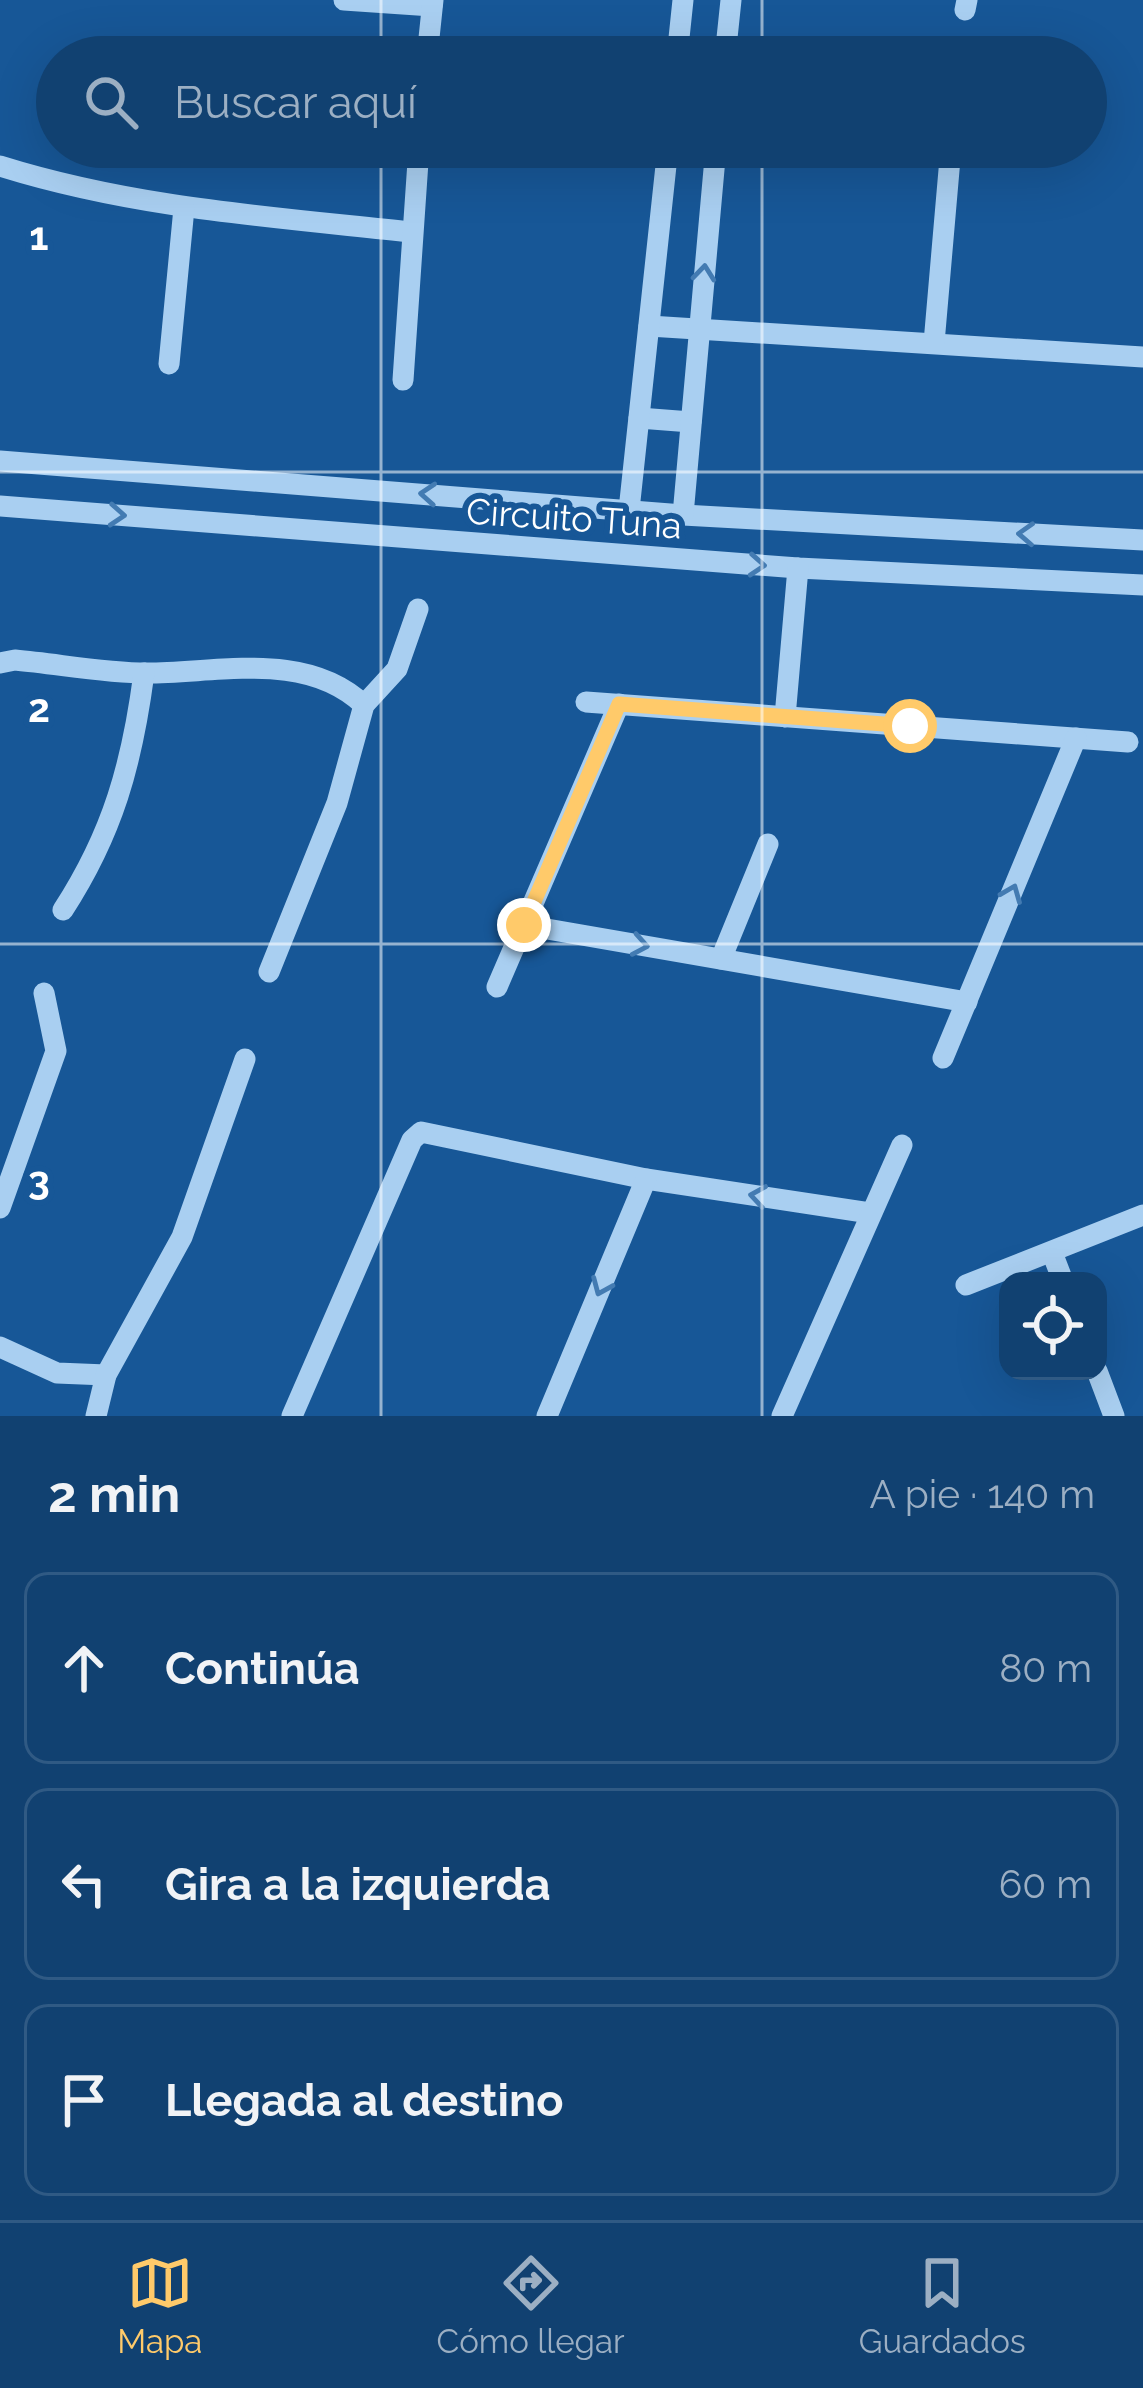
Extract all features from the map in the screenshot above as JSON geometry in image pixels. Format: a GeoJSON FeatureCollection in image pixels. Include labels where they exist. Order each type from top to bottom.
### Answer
{"type":"FeatureCollection","features":[{"type":"Feature","properties":{"kind":"street"},"geometry":{"type":"LineString","coordinates":[[344,0],[432,3],[429,36]]}},
{"type":"Feature","properties":{"kind":"street"},"geometry":{"type":"LineString","coordinates":[[679,36],[683,0]]}},
{"type":"Feature","properties":{"kind":"street"},"geometry":{"type":"LineString","coordinates":[[727,36],[730,0]]}},
{"type":"Feature","properties":{"kind":"street"},"geometry":{"type":"LineString","coordinates":[[0,166],[70,188],[184,208],[411,232]]}},
{"type":"Feature","properties":{"kind":"street"},"geometry":{"type":"LineString","coordinates":[[403,380],[416,168]]}},
{"type":"Feature","properties":{"kind":"street"},"geometry":{"type":"LineString","coordinates":[[629,510],[666,168]]}},
{"type":"Feature","properties":{"kind":"street"},"geometry":{"type":"LineString","coordinates":[[683,515],[714,168]]}},
{"type":"Feature","properties":{"kind":"street"},"geometry":{"type":"LineString","coordinates":[[934,343],[949,168]]}},
{"type":"Feature","properties":{"kind":"street"},"geometry":{"type":"LineString","coordinates":[[169,364],[184,208]]}},
{"type":"Feature","properties":{"kind":"street"},"geometry":{"type":"LineString","coordinates":[[649,326],[1143,357]]}},
{"type":"Feature","properties":{"kind":"street"},"geometry":{"type":"LineString","coordinates":[[639,418],[691,422]]}},
{"type":"Feature","properties":{"kind":"street","name":"Circuito Tuna"},"geometry":{"type":"LineString","coordinates":[[0,461],[683,515],[1143,540]]}},
{"type":"Feature","properties":{"kind":"street","name":"Circuito Tuna"},"geometry":{"type":"LineString","coordinates":[[0,506],[797,568],[1143,586]]}},
{"type":"Feature","properties":{"kind":"street"},"geometry":{"type":"LineString","coordinates":[[785,717],[797,568]]}},
{"type":"Feature","properties":{"kind":"street"},"geometry":{"type":"LineString","coordinates":[[268,972],[337,802],[364,705],[397,669],[418,609]]}},
{"type":"Feature","properties":{"kind":"street"},"geometry":{"type":"LineString","coordinates":[[0,663],[16,660],[144,673],[282,670],[331,682],[364,705]]}},
{"type":"Feature","properties":{"kind":"street"},"geometry":{"type":"LineString","coordinates":[[63,910],[101,851],[126,770],[144,673]]}},
{"type":"Feature","properties":{"kind":"street"},"geometry":{"type":"LineString","coordinates":[[586,702],[1128,742]]}},
{"type":"Feature","properties":{"kind":"street"},"geometry":{"type":"LineString","coordinates":[[497,987],[619,704]]}},
{"type":"Feature","properties":{"kind":"street"},"geometry":{"type":"LineString","coordinates":[[943,1058],[1076,738]]}},
{"type":"Feature","properties":{"kind":"street"},"geometry":{"type":"LineString","coordinates":[[721,959],[767,844]]}},
{"type":"Feature","properties":{"kind":"street"},"geometry":{"type":"LineString","coordinates":[[524,925],[967,1002]]}},
{"type":"Feature","properties":{"kind":"street"},"geometry":{"type":"LineString","coordinates":[[0,1208],[56,1051],[44,993]]}},
{"type":"Feature","properties":{"kind":"street"},"geometry":{"type":"LineString","coordinates":[[96,1416],[106,1375],[182,1237],[245,1060]]}},
{"type":"Feature","properties":{"kind":"street"},"geometry":{"type":"LineString","coordinates":[[292,1416],[412,1140],[421,1132],[646,1179],[870,1214]]}},
{"type":"Feature","properties":{"kind":"street"},"geometry":{"type":"LineString","coordinates":[[782,1416],[902,1144]]}},
{"type":"Feature","properties":{"kind":"street"},"geometry":{"type":"LineString","coordinates":[[548,1416],[646,1179]]}},
{"type":"Feature","properties":{"kind":"street"},"geometry":{"type":"LineString","coordinates":[[966,1286],[1053,1255],[1143,1215]]}},
{"type":"Feature","properties":{"kind":"street"},"geometry":{"type":"LineString","coordinates":[[1053,1255],[1060,1272]]}},
{"type":"Feature","properties":{"kind":"street"},"geometry":{"type":"LineString","coordinates":[[0,1347],[57,1373],[106,1375]]}},
{"type":"Feature","properties":{"kind":"street"},"geometry":{"type":"LineString","coordinates":[[1100,1380],[1114,1416]]}},
{"type":"Feature","properties":{"kind":"route"},"geometry":{"type":"LineString","coordinates":[[524,925],[619,704],[910,726]]}}]}
